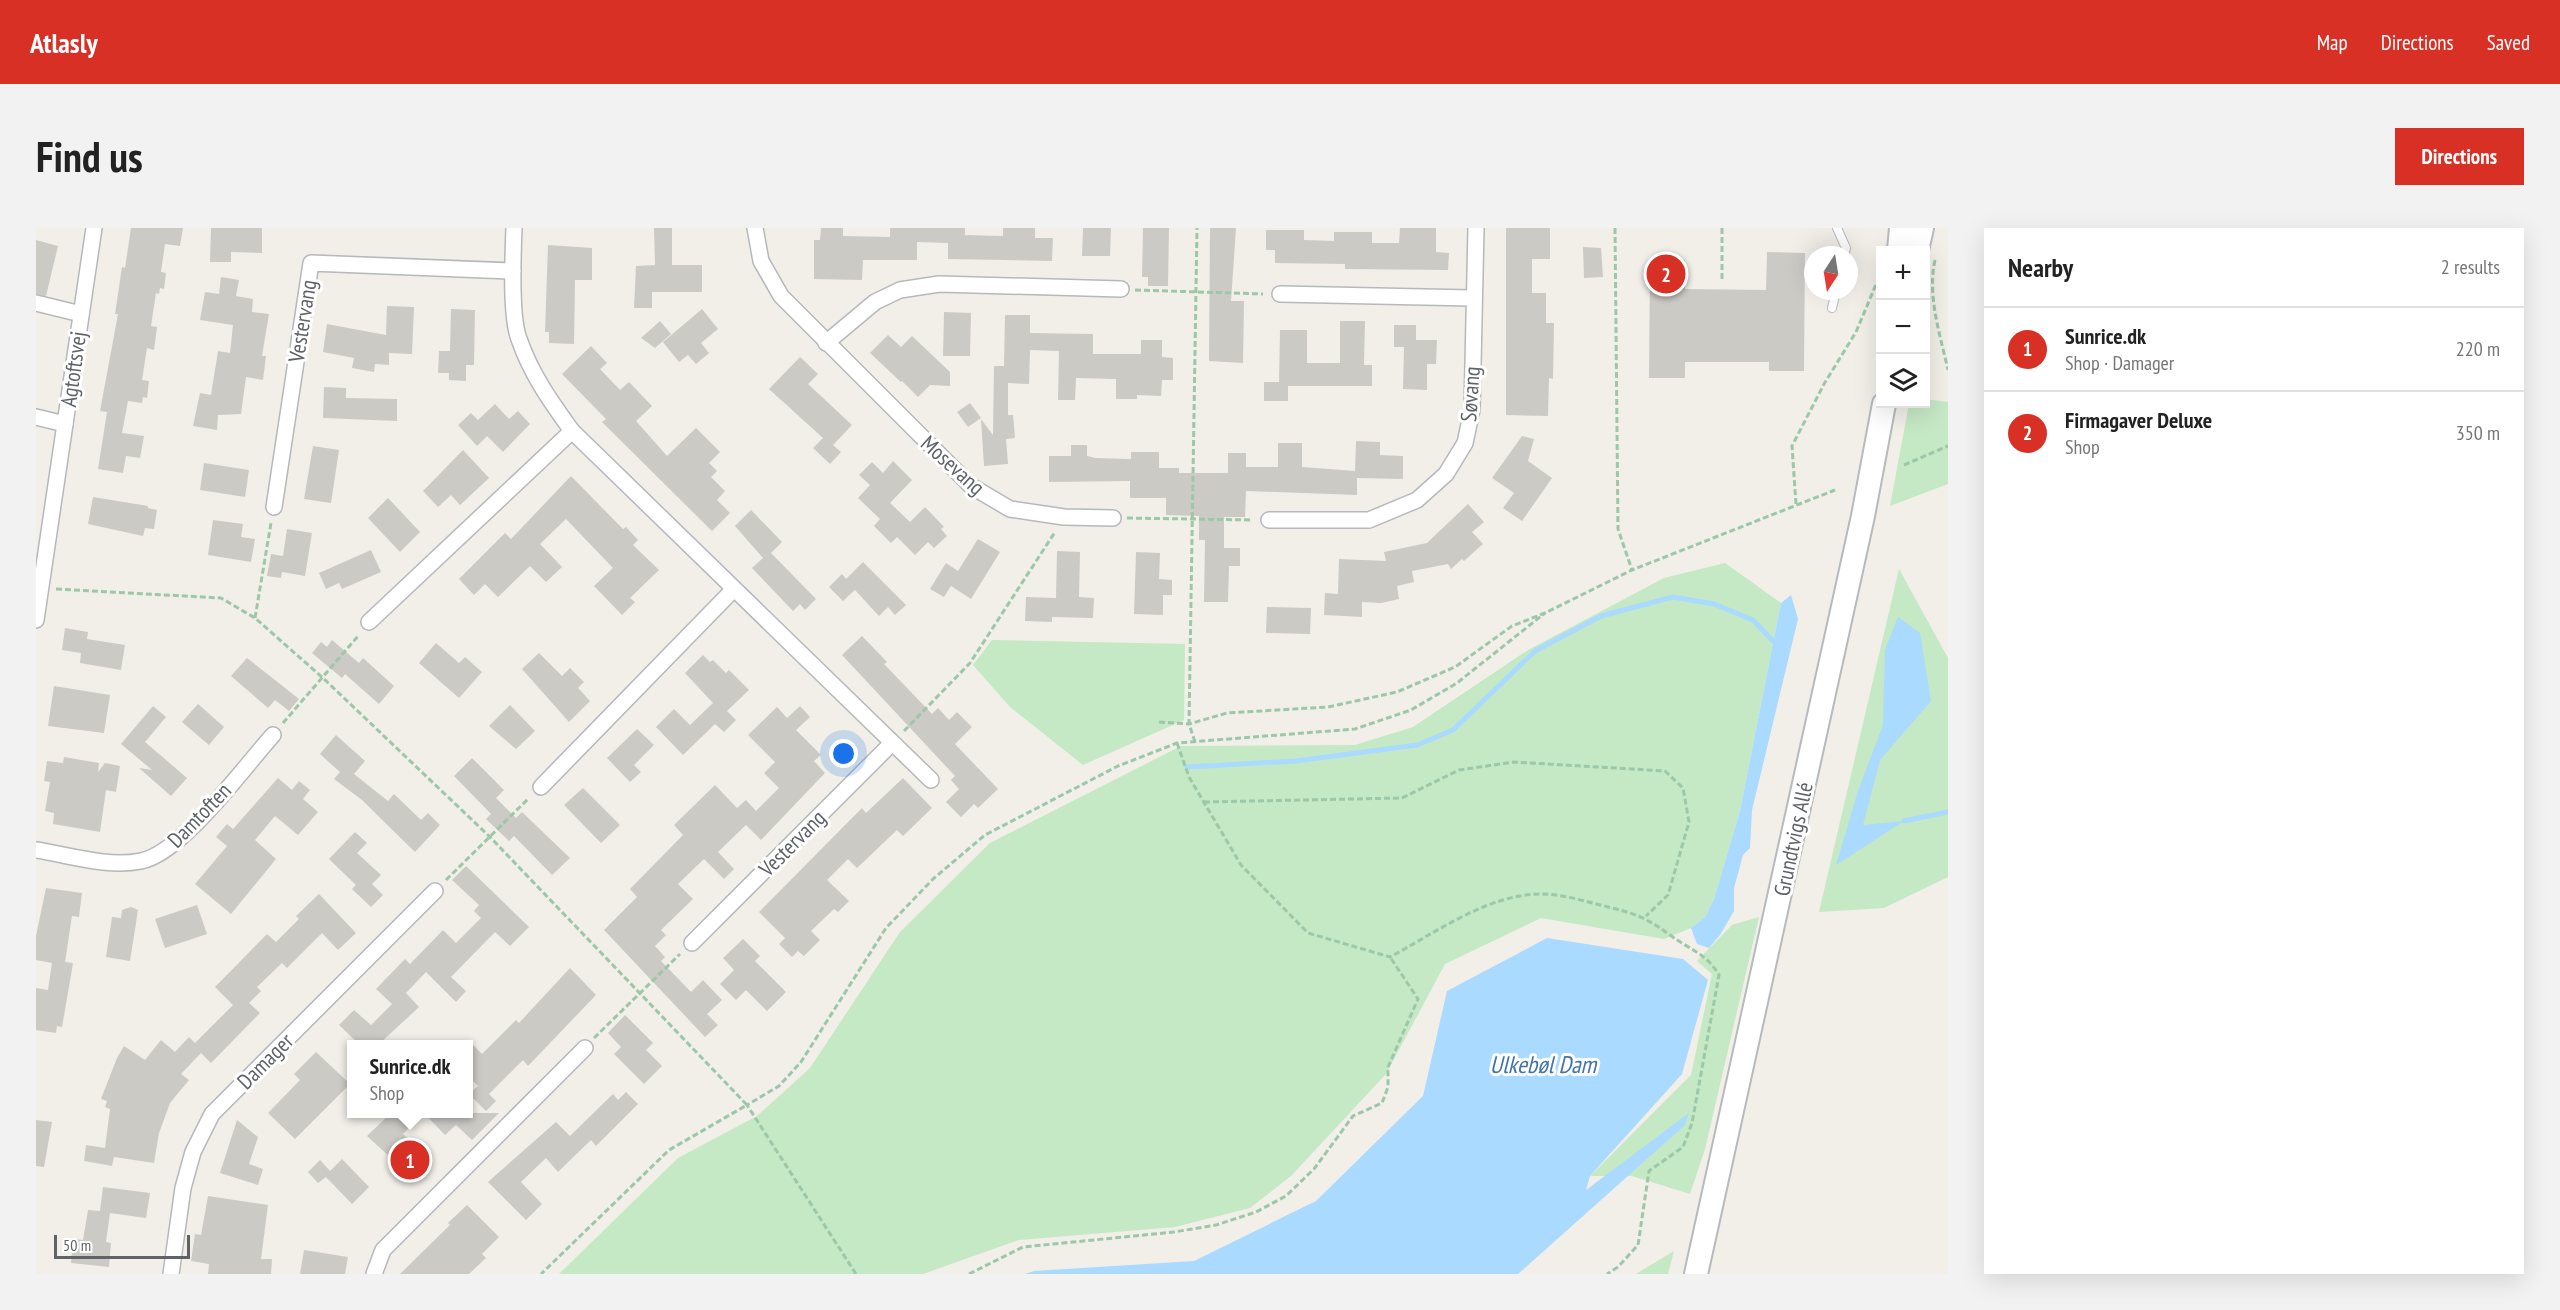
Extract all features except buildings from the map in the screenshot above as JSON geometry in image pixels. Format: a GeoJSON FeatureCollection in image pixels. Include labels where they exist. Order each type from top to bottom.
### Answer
{"type":"FeatureCollection","features":[{"type":"Feature","properties":{"kind":"street","name":"Agtoftsvej"},"geometry":{"type":"LineString","coordinates":[[36,620],[41,588],[41,550],[65,424],[94,228]]}},
{"type":"Feature","properties":{"kind":"street"},"geometry":{"type":"LineString","coordinates":[[514,228],[513,271],[518,337],[539,385],[572,431],[931,780]]}},
{"type":"Feature","properties":{"kind":"street","name":"Mosevang"},"geometry":{"type":"LineString","coordinates":[[755,228],[760,261],[781,296],[971,486],[1010,509],[1064,517],[1113,518]]}},
{"type":"Feature","properties":{"kind":"street","name":"Søvang"},"geometry":{"type":"LineString","coordinates":[[1269,520],[1369,520],[1417,500],[1446,474],[1465,444],[1472,410],[1476,228]]}},
{"type":"Feature","properties":{"kind":"street"},"geometry":{"type":"LineString","coordinates":[[1899,246],[1901,228]]}},
{"type":"Feature","properties":{"kind":"street"},"geometry":{"type":"LineString","coordinates":[[1922,228],[1925,246]]}},
{"type":"Feature","properties":{"kind":"street","name":"Vestervang"},"geometry":{"type":"LineString","coordinates":[[274,507],[311,263],[513,271]]}},
{"type":"Feature","properties":{"kind":"street"},"geometry":{"type":"LineString","coordinates":[[826,343],[875,302],[900,290],[939,284],[1121,290]]}},
{"type":"Feature","properties":{"kind":"street"},"geometry":{"type":"LineString","coordinates":[[1280,294],[1473,298]]}},
{"type":"Feature","properties":{"kind":"street","name":"Agtoftsvej"},"geometry":{"type":"LineString","coordinates":[[36,303],[81,314]]}},
{"type":"Feature","properties":{"kind":"street","name":"Grundtvigs Allé"},"geometry":{"type":"LineString","coordinates":[[1696,1274],[1860,527],[1883,408]]}},
{"type":"Feature","properties":{"kind":"street","name":"Agtoftsvej"},"geometry":{"type":"LineString","coordinates":[[36,417],[65,424]]}},
{"type":"Feature","properties":{"kind":"street"},"geometry":{"type":"LineString","coordinates":[[369,622],[572,431]]}},
{"type":"Feature","properties":{"kind":"street"},"geometry":{"type":"LineString","coordinates":[[541,786],[733,590]]}},
{"type":"Feature","properties":{"kind":"street","name":"Damtoften"},"geometry":{"type":"LineString","coordinates":[[36,850],[118,863],[141,861],[160,854],[179,840],[273,735]]}},
{"type":"Feature","properties":{"kind":"street","name":"Vestervang"},"geometry":{"type":"LineString","coordinates":[[692,943],[892,743]]}},
{"type":"Feature","properties":{"kind":"street","name":"Damager"},"geometry":{"type":"LineString","coordinates":[[171,1274],[183,1188],[193,1152],[212,1114],[435,891]]}},
{"type":"Feature","properties":{"kind":"street"},"geometry":{"type":"LineString","coordinates":[[374,1274],[383,1250],[585,1047]]}},
{"type":"Feature","properties":{"kind":"lane"},"geometry":{"type":"LineString","coordinates":[[1836,228],[1845,246]]}},
{"type":"Feature","properties":{"kind":"lane"},"geometry":{"type":"LineString","coordinates":[[1832,308],[1834,300]]}},
{"type":"Feature","properties":{"kind":"path"},"geometry":{"type":"LineString","coordinates":[[1195,742],[1189,724],[1197,228]]}},
{"type":"Feature","properties":{"kind":"path"},"geometry":{"type":"LineString","coordinates":[[1615,228],[1618,529],[1632,570]]}},
{"type":"Feature","properties":{"kind":"path"},"geometry":{"type":"LineString","coordinates":[[1722,228],[1722,281]]}},
{"type":"Feature","properties":{"kind":"path"},"geometry":{"type":"LineString","coordinates":[[1930,268],[1935,316],[1948,370]]}},
{"type":"Feature","properties":{"kind":"path"},"geometry":{"type":"LineString","coordinates":[[1796,504],[1792,446],[1824,384],[1856,332],[1876,286]]}},
{"type":"Feature","properties":{"kind":"path"},"geometry":{"type":"LineString","coordinates":[[1121,290],[1280,294]]}},
{"type":"Feature","properties":{"kind":"path"},"geometry":{"type":"LineString","coordinates":[[1904,465],[1948,446]]}},
{"type":"Feature","properties":{"kind":"path"},"geometry":{"type":"LineString","coordinates":[[1159,722],[1189,724],[1227,713],[1328,707],[1397,692],[1455,667],[1512,626],[1545,613],[1632,570],[1835,490]]}},
{"type":"Feature","properties":{"kind":"path"},"geometry":{"type":"LineString","coordinates":[[255,618],[274,507]]}},
{"type":"Feature","properties":{"kind":"path"},"geometry":{"type":"LineString","coordinates":[[892,743],[970,663],[1064,517]]}},
{"type":"Feature","properties":{"kind":"path"},"geometry":{"type":"LineString","coordinates":[[1113,518],[1269,520]]}},
{"type":"Feature","properties":{"kind":"path"},"geometry":{"type":"LineString","coordinates":[[41,588],[221,598],[255,618],[323,678],[489,837],[747,1105],[856,1274]]}},
{"type":"Feature","properties":{"kind":"path"},"geometry":{"type":"LineString","coordinates":[[541,1274],[669,1150],[779,1086],[801,1062],[886,928],[933,879],[985,835],[1118,766],[1177,743],[1355,729],[1411,710],[1457,683],[1545,613]]}},
{"type":"Feature","properties":{"kind":"path"},"geometry":{"type":"LineString","coordinates":[[273,735],[369,622]]}},
{"type":"Feature","properties":{"kind":"path"},"geometry":{"type":"LineString","coordinates":[[969,1274],[1023,1247],[1174,1232],[1216,1224],[1256,1212],[1286,1196],[1314,1169],[1353,1116],[1382,1102],[1388,1087],[1388,1067],[1418,999],[1390,957],[1308,933],[1241,866],[1189,777],[1177,743]]}},
{"type":"Feature","properties":{"kind":"path"},"geometry":{"type":"LineString","coordinates":[[1204,802],[1401,798],[1459,770],[1514,762],[1665,771],[1683,788],[1689,822],[1668,894],[1646,917]]}},
{"type":"Feature","properties":{"kind":"path"},"geometry":{"type":"LineString","coordinates":[[435,891],[541,786]]}},
{"type":"Feature","properties":{"kind":"path"},"geometry":{"type":"LineString","coordinates":[[1390,957],[1477,910],[1509,898],[1541,894],[1574,898],[1646,917],[1681,943],[1710,960],[1719,975],[1692,1123],[1683,1147],[1649,1171],[1638,1245],[1618,1267],[1607,1274]]}},
{"type":"Feature","properties":{"kind":"path"},"geometry":{"type":"LineString","coordinates":[[585,1047],[692,943]]}},
{"type":"Feature","properties":{"kind":"green space"},"geometry":{"type":"Polygon","coordinates":[[[1930,400],[1948,402],[1948,484],[1890,506],[1908,408],[1930,408],[1930,400]]]}},
{"type":"Feature","properties":{"kind":"green space"},"geometry":{"type":"Polygon","coordinates":[[[1725,563],[1781,603],[1740,811],[1714,899],[1705,917],[1691,928],[1664,939],[1541,918],[1445,964],[1386,1074],[1291,1176],[1250,1208],[1175,1227],[1019,1240],[923,1274],[559,1274],[678,1158],[757,1116],[810,1068],[900,932],[990,843],[1181,746],[1355,745],[1413,727],[1528,650],[1664,578],[1725,563]]]}},
{"type":"Feature","properties":{"kind":"green space"},"geometry":{"type":"Polygon","coordinates":[[[1899,569],[1948,658],[1948,877],[1884,908],[1819,912],[1899,569]]]}},
{"type":"Feature","properties":{"kind":"green space"},"geometry":{"type":"Polygon","coordinates":[[[992,640],[1185,644],[1184,720],[1083,765],[1010,707],[973,665],[992,640]]]}},
{"type":"Feature","properties":{"kind":"green space"},"geometry":{"type":"Polygon","coordinates":[[[1759,917],[1705,1149],[1690,1194],[1632,1176],[1590,1176],[1691,1075],[1712,974],[1697,961],[1732,925],[1759,917]]]}},
{"type":"Feature","properties":{"kind":"green space"},"geometry":{"type":"Polygon","coordinates":[[[1674,1251],[1668,1274],[1636,1274],[1674,1251]]]}},
{"type":"Feature","properties":{"kind":"water"},"geometry":{"type":"Polygon","coordinates":[[[1791,595],[1798,619],[1752,810],[1750,848],[1743,855],[1734,888],[1734,911],[1720,935],[1709,948],[1697,944],[1691,928],[1705,917],[1714,899],[1740,811],[1781,603],[1791,595]]]}},
{"type":"Feature","properties":{"kind":"water"},"geometry":{"type":"Polygon","coordinates":[[[1898,617],[1920,633],[1931,701],[1880,760],[1863,825],[1904,821],[1836,865],[1858,791],[1883,725],[1885,650],[1898,617]]]}},
{"type":"Feature","properties":{"kind":"water","name":"Ulkebøl Dam"},"geometry":{"type":"Polygon","coordinates":[[[1547,938],[1683,959],[1708,980],[1682,1074],[1590,1176],[1586,1190],[1689,1113],[1685,1125],[1518,1274],[1025,1274],[1034,1271],[1194,1261],[1316,1201],[1423,1096],[1447,991],[1547,938]]]}},
{"type":"Feature","properties":{"kind":"waterway"},"geometry":{"type":"LineString","coordinates":[[1187,767],[1296,761],[1417,745],[1453,730],[1535,651],[1601,616],[1673,597],[1714,604],[1753,620],[1775,643]]}},
{"type":"Feature","properties":{"kind":"waterway"},"geometry":{"type":"LineString","coordinates":[[1904,821],[1948,812]]}},
{"type":"Feature","properties":{"kind":"place","name":"Firmagaver Deluxe"},"geometry":{"type":"Point","coordinates":[1666,274]}},
{"type":"Feature","properties":{"kind":"place","name":"Sunrice.dk"},"geometry":{"type":"Point","coordinates":[410,1160]}}]}
